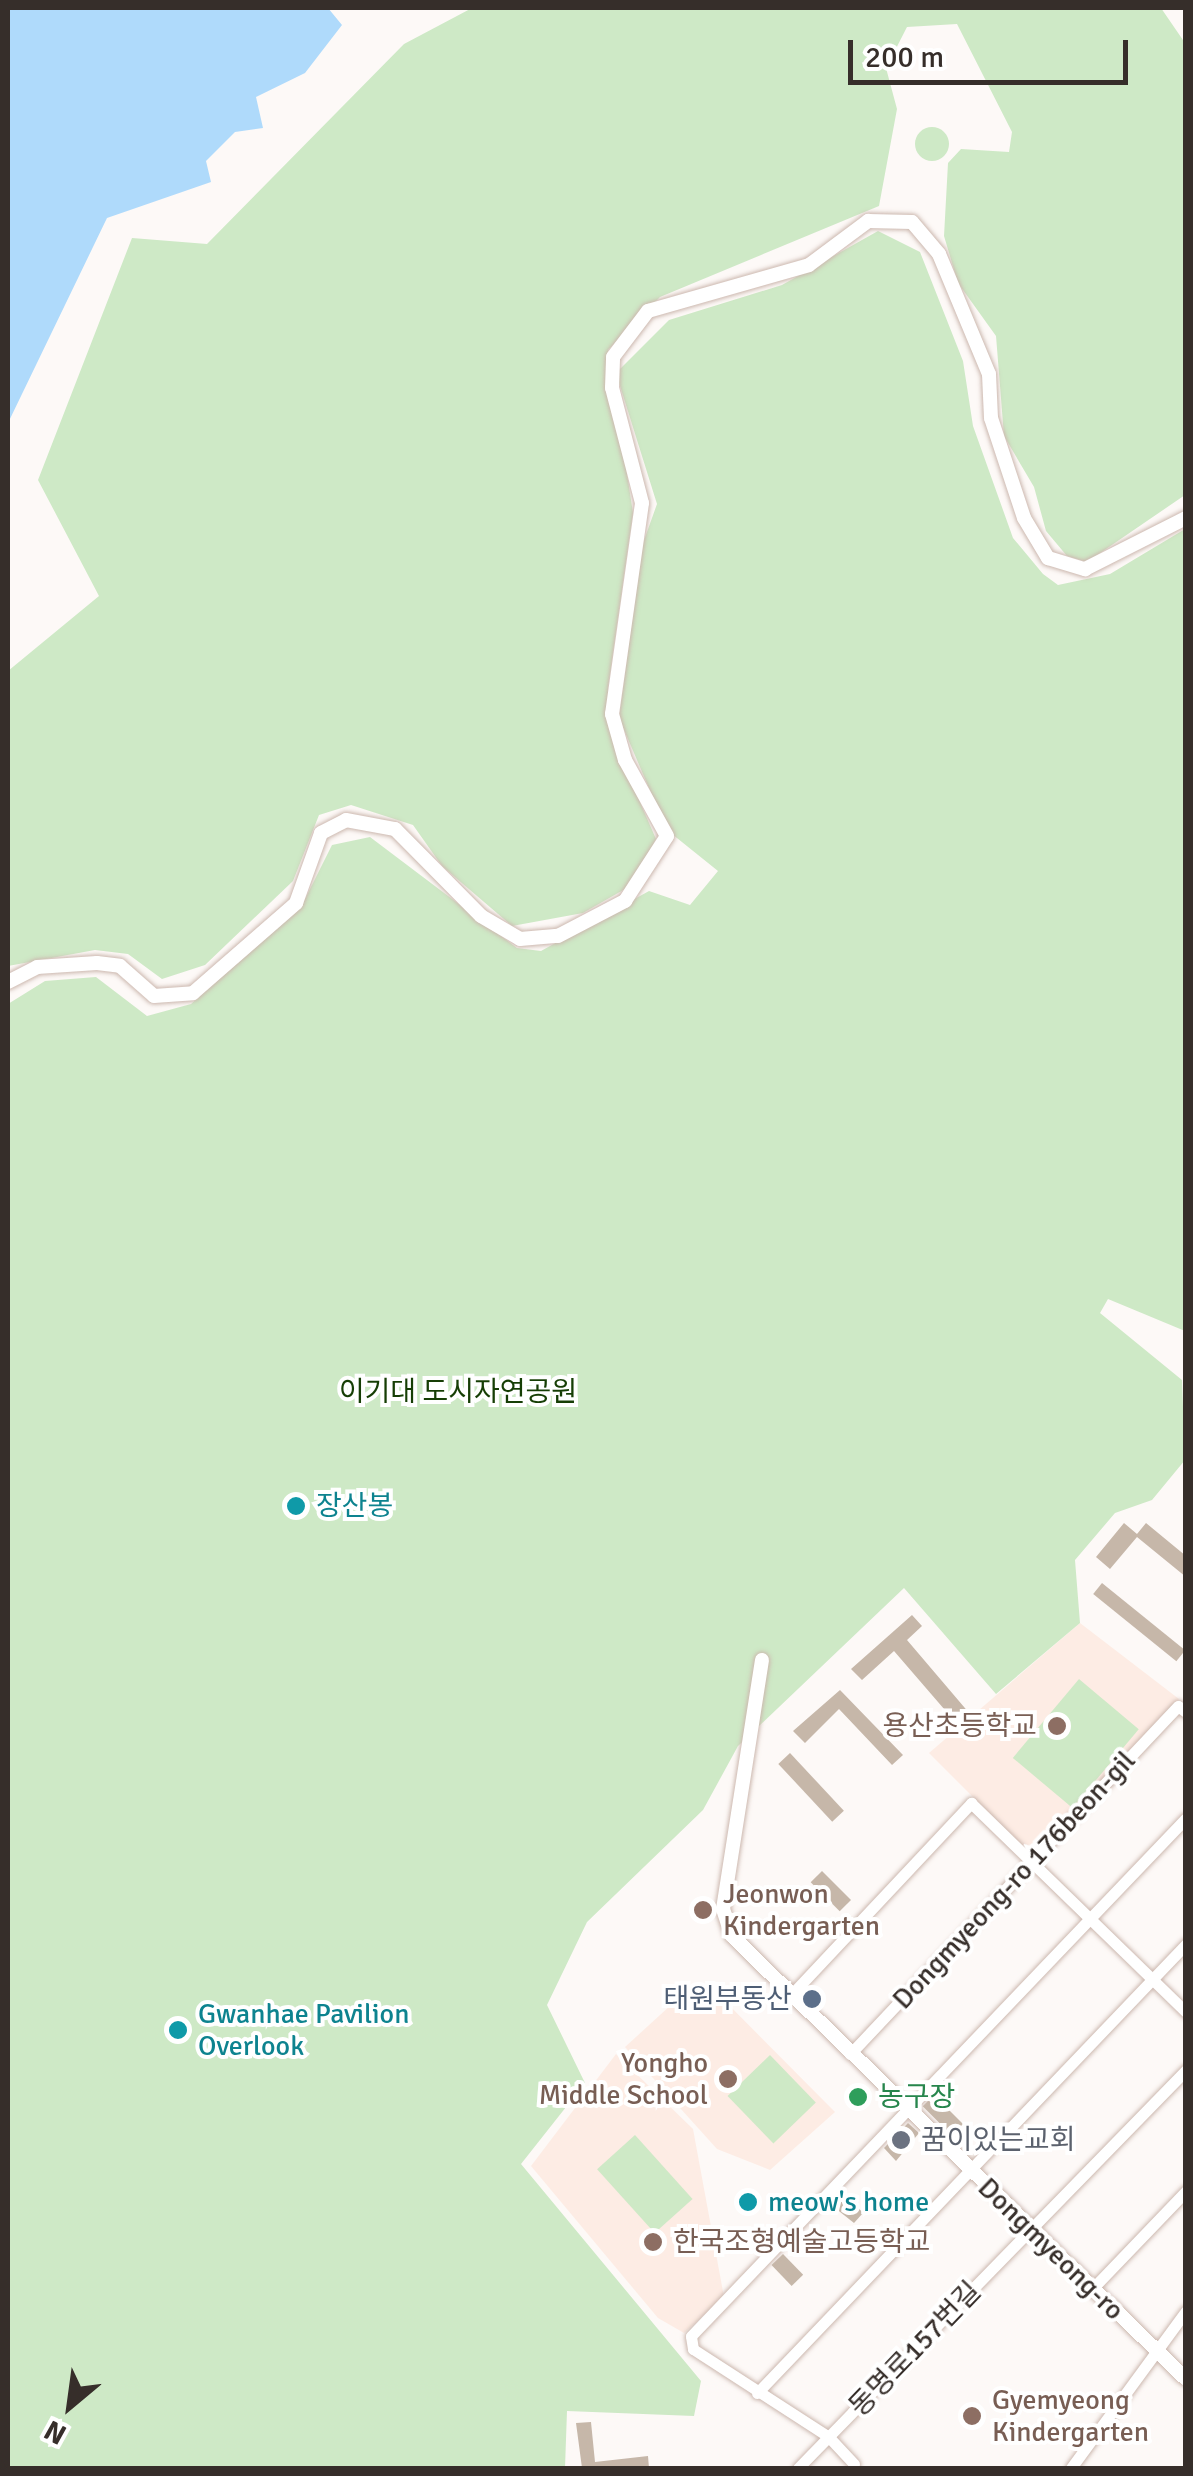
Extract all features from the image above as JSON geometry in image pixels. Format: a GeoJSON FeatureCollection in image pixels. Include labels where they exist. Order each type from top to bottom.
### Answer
{"type":"FeatureCollection","features":[{"type":"Feature","properties":{"kind":"street"},"geometry":{"type":"LineString","coordinates":[[8,982],[37,967],[96,963],[120,966],[154,996],[193,993],[296,903],[321,833],[346,820],[394,829],[481,916],[520,939],[558,936],[626,901],[667,836],[625,760],[612,714],[642,503],[612,388],[613,357],[648,312],[809,265],[868,221],[912,222],[939,254],[989,374],[992,418],[1024,518],[1048,558],[1085,569],[1186,518]]}},
{"type":"Feature","properties":{"kind":"street","name":"Dongmyeong-ro"},"geometry":{"type":"LineString","coordinates":[[762,1660],[723,1909],[732,1936],[1186,2379]]}},
{"type":"Feature","properties":{"kind":"street","name":"Dongmyeong-ro 176beon-gil"},"geometry":{"type":"LineString","coordinates":[[850,2054],[1031,1861],[1182,1709]]}},
{"type":"Feature","properties":{"kind":"street"},"geometry":{"type":"LineString","coordinates":[[790,1996],[971,1803],[1186,2012]]}},
{"type":"Feature","properties":{"kind":"street"},"geometry":{"type":"LineString","coordinates":[[854,2464],[829,2437],[692,2350],[691,2336],[910,2112],[1186,1818]]}},
{"type":"Feature","properties":{"kind":"street"},"geometry":{"type":"LineString","coordinates":[[757,2392],[1186,1944]]}},
{"type":"Feature","properties":{"kind":"street","name":"동명로157번길"},"geometry":{"type":"LineString","coordinates":[[798,2468],[1186,2070]]}},
{"type":"Feature","properties":{"kind":"street"},"geometry":{"type":"LineString","coordinates":[[1092,2289],[1186,2191]]}},
{"type":"Feature","properties":{"kind":"street"},"geometry":{"type":"LineString","coordinates":[[1071,2468],[1151,2346],[1186,2311]]}},
{"type":"Feature","properties":{"kind":"shaded area","name":"용산초등학교"},"geometry":{"type":"Polygon","coordinates":[[[1080,1623],[1179,1699],[1031,1855],[929,1753],[1080,1623]]]}},
{"type":"Feature","properties":{"kind":"shaded area","name":"Yongho Middle School"},"geometry":{"type":"Polygon","coordinates":[[[695,1983],[709,1985],[835,2112],[770,2170],[717,2149],[625,2047],[695,1983]]]}},
{"type":"Feature","properties":{"kind":"shaded area","name":"한국조형예술고등학교"},"geometry":{"type":"Polygon","coordinates":[[[616,2054],[693,2129],[724,2297],[684,2333],[658,2318],[531,2166],[616,2054]]]}},
{"type":"Feature","properties":{"kind":"green space"},"geometry":{"type":"Polygon","coordinates":[[[472,8],[1161,8],[1185,43],[1185,495],[1087,562],[1067,556],[1046,531],[1034,487],[1004,436],[996,336],[958,283],[944,236],[948,163],[961,149],[1009,152],[1012,132],[957,24],[907,27],[886,68],[897,109],[879,206],[660,297],[608,350],[633,513],[608,688],[612,738],[656,839],[632,885],[583,913],[512,926],[442,866],[413,825],[351,805],[319,815],[293,881],[205,965],[162,979],[128,954],[95,950],[8,966],[8,671],[99,596],[38,480],[132,238],[207,244],[404,44],[472,8]]]}},
{"type":"Feature","properties":{"kind":"green space"},"geometry":{"type":"Polygon","coordinates":[[[932,127],[944,132],[949,144],[944,156],[932,161],[920,156],[915,144],[920,132],[932,127]]]}},
{"type":"Feature","properties":{"kind":"green space","name":"이기대 도시자연공원"},"geometry":{"type":"Polygon","coordinates":[[[878,231],[920,252],[963,361],[973,426],[1013,538],[1043,574],[1058,585],[1110,574],[1185,529],[1185,1331],[1108,1299],[1100,1313],[1182,1380],[1185,1460],[1152,1500],[1115,1513],[1075,1560],[1080,1623],[996,1694],[904,1588],[738,1746],[703,1810],[587,1922],[547,2005],[585,2083],[521,2164],[701,2381],[694,2416],[567,2411],[565,2468],[8,2468],[8,1004],[45,981],[96,977],[147,1016],[191,1004],[301,907],[332,845],[370,837],[517,948],[541,951],[649,891],[690,905],[718,871],[667,830],[619,718],[642,546],[657,504],[616,373],[669,320],[782,285],[878,231]]]}},
{"type":"Feature","properties":{"kind":"green space"},"geometry":{"type":"Polygon","coordinates":[[[1079,1679],[1139,1729],[1073,1808],[1013,1758],[1079,1679]]]}},
{"type":"Feature","properties":{"kind":"green space"},"geometry":{"type":"Polygon","coordinates":[[[770,2055],[816,2102],[773,2143],[728,2096],[770,2055]]]}},
{"type":"Feature","properties":{"kind":"green space"},"geometry":{"type":"Polygon","coordinates":[[[635,2135],[693,2199],[655,2233],[597,2169],[635,2135]]]}},
{"type":"Feature","properties":{"kind":"water"},"geometry":{"type":"Polygon","coordinates":[[[8,8],[328,8],[342,25],[305,73],[256,97],[263,128],[235,132],[206,161],[211,182],[107,218],[8,423],[8,8]]]}},
{"type":"Feature","properties":{"kind":"building"},"geometry":{"type":"Polygon","coordinates":[[[1124,1523],[1137,1534],[1146,1523],[1186,1556],[1186,1577],[1137,1537],[1110,1569],[1096,1557],[1124,1523]]]}},
{"type":"Feature","properties":{"kind":"building"},"geometry":{"type":"Polygon","coordinates":[[[1102,1583],[1185,1650],[1176,1661],[1093,1594],[1102,1583]]]}},
{"type":"Feature","properties":{"kind":"building"},"geometry":{"type":"Polygon","coordinates":[[[912,1615],[922,1626],[907,1640],[970,1714],[957,1724],[894,1651],[862,1680],[851,1669],[912,1615]]]}},
{"type":"Feature","properties":{"kind":"building"},"geometry":{"type":"Polygon","coordinates":[[[840,1690],[903,1755],[892,1765],[839,1709],[805,1743],[793,1731],[840,1690]]]}},
{"type":"Feature","properties":{"kind":"building"},"geometry":{"type":"Polygon","coordinates":[[[790,1753],[844,1811],[832,1822],[778,1764],[790,1753]]]}},
{"type":"Feature","properties":{"kind":"building"},"geometry":{"type":"Polygon","coordinates":[[[822,1871],[851,1900],[840,1911],[811,1882],[822,1871]]]}},
{"type":"Feature","properties":{"kind":"building"},"geometry":{"type":"Polygon","coordinates":[[[934,2095],[963,2124],[952,2135],[923,2106],[934,2095]]]}},
{"type":"Feature","properties":{"kind":"building","name":"꿈이있는교회"},"geometry":{"type":"Polygon","coordinates":[[[908,2123],[919,2133],[896,2161],[884,2148],[908,2123]]]}},
{"type":"Feature","properties":{"kind":"building"},"geometry":{"type":"Polygon","coordinates":[[[843,2191],[863,2213],[854,2223],[830,2204],[843,2191]]]}},
{"type":"Feature","properties":{"kind":"building"},"geometry":{"type":"Polygon","coordinates":[[[783,2254],[803,2275],[792,2286],[771,2265],[783,2254]]]}},
{"type":"Feature","properties":{"kind":"building"},"geometry":{"type":"Polygon","coordinates":[[[591,2422],[595,2462],[648,2456],[649,2468],[582,2468],[576,2423],[591,2422]]]}},
{"type":"Feature","properties":{"kind":"place","name":"장산봉"},"geometry":{"type":"Point","coordinates":[296,1506]}},
{"type":"Feature","properties":{"kind":"place","name":"용산초등학교"},"geometry":{"type":"Point","coordinates":[1057,1726]}},
{"type":"Feature","properties":{"kind":"place","name":"Jeonwon Kindergarten"},"geometry":{"type":"Point","coordinates":[703,1910]}},
{"type":"Feature","properties":{"kind":"place","name":"태원부동산"},"geometry":{"type":"Point","coordinates":[812,1999]}},
{"type":"Feature","properties":{"kind":"place","name":"Gwanhae Pavilion Overlook"},"geometry":{"type":"Point","coordinates":[178,2030]}},
{"type":"Feature","properties":{"kind":"place","name":"Yongho Middle School"},"geometry":{"type":"Point","coordinates":[728,2079]}},
{"type":"Feature","properties":{"kind":"place","name":"농구장"},"geometry":{"type":"Point","coordinates":[858,2097]}},
{"type":"Feature","properties":{"kind":"place","name":"꿈이있는교회"},"geometry":{"type":"Point","coordinates":[901,2140]}},
{"type":"Feature","properties":{"kind":"place","name":"meow's home"},"geometry":{"type":"Point","coordinates":[748,2202]}},
{"type":"Feature","properties":{"kind":"place","name":"한국조형예술고등학교"},"geometry":{"type":"Point","coordinates":[653,2242]}},
{"type":"Feature","properties":{"kind":"place","name":"Gyemyeong Kindergarten"},"geometry":{"type":"Point","coordinates":[972,2416]}}]}
